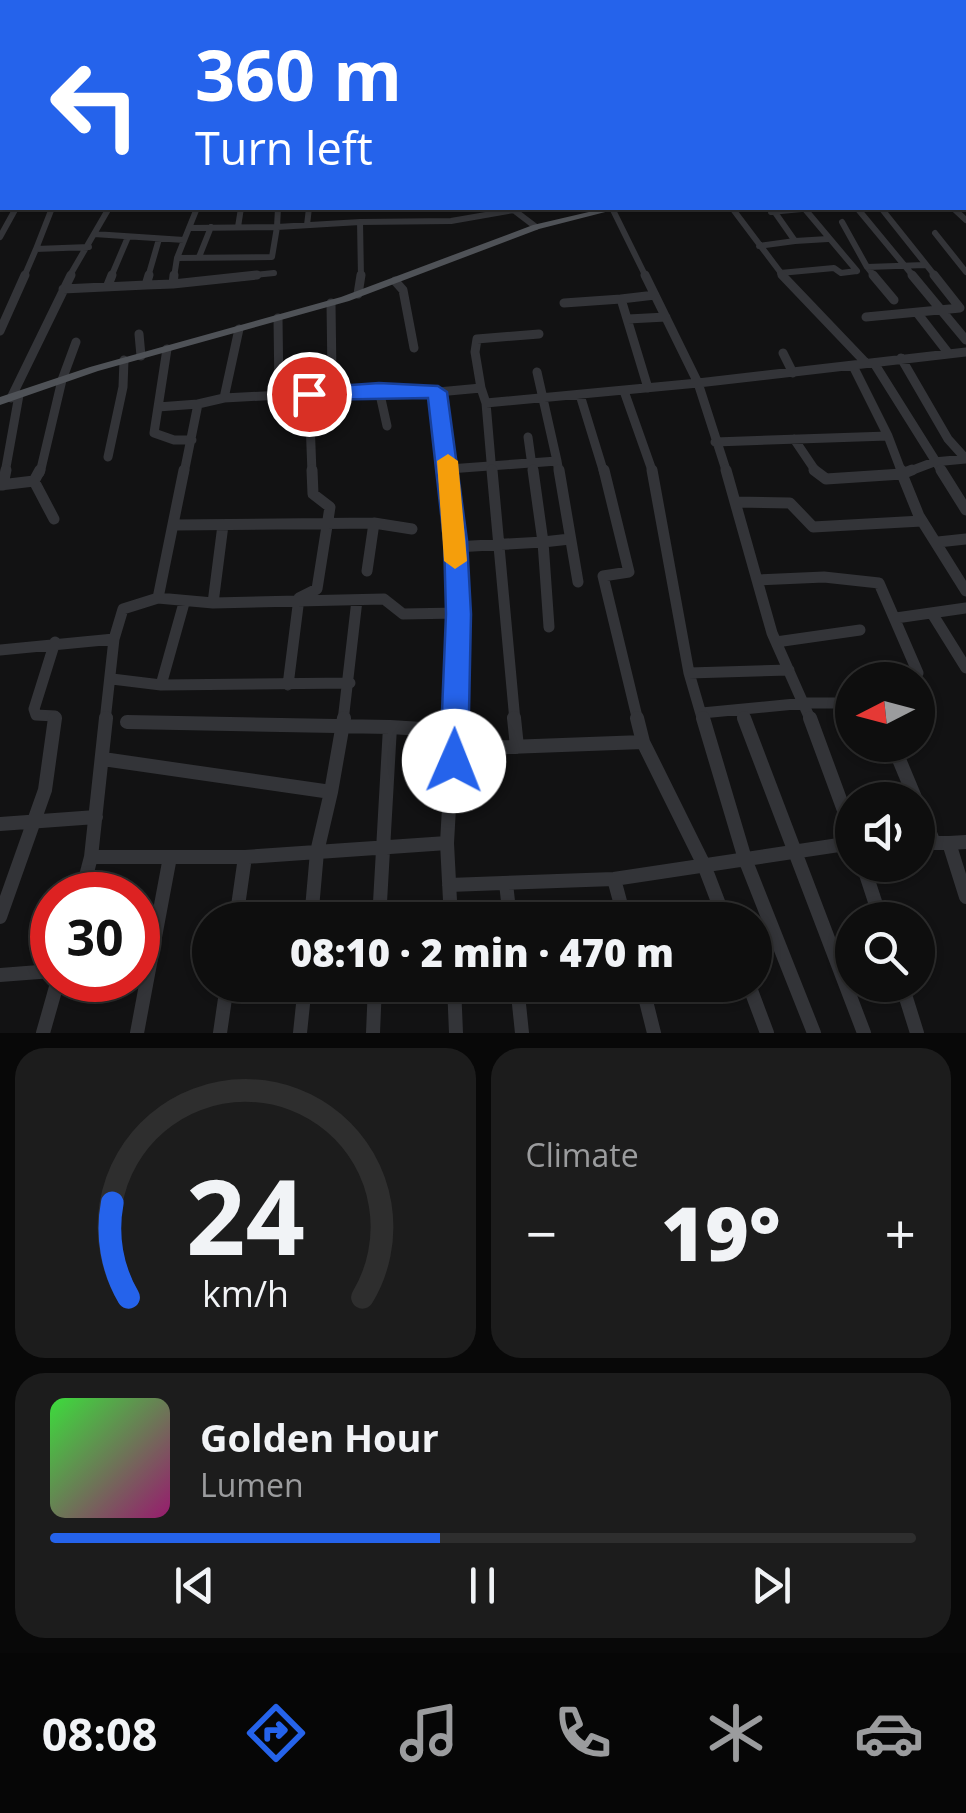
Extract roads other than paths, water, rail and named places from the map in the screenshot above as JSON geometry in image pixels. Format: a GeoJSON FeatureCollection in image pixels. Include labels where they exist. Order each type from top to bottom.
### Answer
{"type":"FeatureCollection","features":[{"type":"Feature","properties":{"kind":"main road"},"geometry":{"type":"LineString","coordinates":[[10,398],[124,360],[331,303],[536,227],[606,210]]}},
{"type":"Feature","properties":{"kind":"street"},"geometry":{"type":"LineString","coordinates":[[0,238],[15,210]]}},
{"type":"Feature","properties":{"kind":"street"},"geometry":{"type":"LineString","coordinates":[[0,332],[51,210]]}},
{"type":"Feature","properties":{"kind":"street"},"geometry":{"type":"LineString","coordinates":[[76,342],[62,380],[42,470],[34,481],[2,485],[10,398],[63,289],[108,210]]}},
{"type":"Feature","properties":{"kind":"street"},"geometry":{"type":"LineString","coordinates":[[174,284],[177,258],[196,210]]}},
{"type":"Feature","properties":{"kind":"street"},"geometry":{"type":"LineString","coordinates":[[238,228],[241,210]]}},
{"type":"Feature","properties":{"kind":"street"},"geometry":{"type":"LineString","coordinates":[[177,258],[272,257],[278,210]]}},
{"type":"Feature","properties":{"kind":"street"},"geometry":{"type":"LineString","coordinates":[[307,225],[309,210]]}},
{"type":"Feature","properties":{"kind":"street"},"geometry":{"type":"LineString","coordinates":[[188,228],[450,220],[506,210]]}},
{"type":"Feature","properties":{"kind":"street"},"geometry":{"type":"LineString","coordinates":[[513,210],[536,227]]}},
{"type":"Feature","properties":{"kind":"street"},"geometry":{"type":"LineString","coordinates":[[615,210],[698,383],[776,642],[835,786]]}},
{"type":"Feature","properties":{"kind":"street"},"geometry":{"type":"LineString","coordinates":[[733,210],[780,273],[870,363],[966,510]]}},
{"type":"Feature","properties":{"kind":"street"},"geometry":{"type":"LineString","coordinates":[[788,210],[772,212],[795,241]]}},
{"type":"Feature","properties":{"kind":"street"},"geometry":{"type":"LineString","coordinates":[[780,273],[834,268],[841,273],[856,271],[806,210]]}},
{"type":"Feature","properties":{"kind":"street"},"geometry":{"type":"LineString","coordinates":[[859,210],[966,340]]}},
{"type":"Feature","properties":{"kind":"street"},"geometry":{"type":"LineString","coordinates":[[883,210],[964,310]]}},
{"type":"Feature","properties":{"kind":"street"},"geometry":{"type":"LineString","coordinates":[[358,294],[363,262],[360,222]]}},
{"type":"Feature","properties":{"kind":"street"},"geometry":{"type":"LineString","coordinates":[[842,222],[866,267],[894,300]]}},
{"type":"Feature","properties":{"kind":"street"},"geometry":{"type":"LineString","coordinates":[[199,257],[211,227]]}},
{"type":"Feature","properties":{"kind":"street"},"geometry":{"type":"LineString","coordinates":[[935,233],[966,272]]}},
{"type":"Feature","properties":{"kind":"street"},"geometry":{"type":"LineString","coordinates":[[94,234],[184,240]]}},
{"type":"Feature","properties":{"kind":"street"},"geometry":{"type":"LineString","coordinates":[[108,285],[128,237]]}},
{"type":"Feature","properties":{"kind":"street"},"geometry":{"type":"LineString","coordinates":[[146,285],[159,239]]}},
{"type":"Feature","properties":{"kind":"street"},"geometry":{"type":"LineString","coordinates":[[759,246],[828,239]]}},
{"type":"Feature","properties":{"kind":"street"},"geometry":{"type":"LineString","coordinates":[[36,249],[89,247]]}},
{"type":"Feature","properties":{"kind":"street"},"geometry":{"type":"LineString","coordinates":[[866,267],[926,264]]}},
{"type":"Feature","properties":{"kind":"street"},"geometry":{"type":"LineString","coordinates":[[63,289],[108,285],[154,288],[274,273]]}},
{"type":"Feature","properties":{"kind":"street"},"geometry":{"type":"LineString","coordinates":[[395,281],[403,290],[414,348]]}},
{"type":"Feature","properties":{"kind":"street"},"geometry":{"type":"LineString","coordinates":[[564,303],[655,296]]}},
{"type":"Feature","properties":{"kind":"street"},"geometry":{"type":"LineString","coordinates":[[621,299],[648,388]]}},
{"type":"Feature","properties":{"kind":"street"},"geometry":{"type":"LineString","coordinates":[[309,394],[332,377],[331,303]]}},
{"type":"Feature","properties":{"kind":"street"},"geometry":{"type":"LineString","coordinates":[[866,317],[964,310]]}},
{"type":"Feature","properties":{"kind":"street"},"geometry":{"type":"LineString","coordinates":[[918,314],[949,354]]}},
{"type":"Feature","properties":{"kind":"street"},"geometry":{"type":"LineString","coordinates":[[628,319],[666,317]]}},
{"type":"Feature","properties":{"kind":"street"},"geometry":{"type":"LineString","coordinates":[[278,318],[279,395]]}},
{"type":"Feature","properties":{"kind":"street"},"geometry":{"type":"LineString","coordinates":[[224,398],[238,329]]}},
{"type":"Feature","properties":{"kind":"street"},"geometry":{"type":"LineString","coordinates":[[139,334],[142,356]]}},
{"type":"Feature","properties":{"kind":"street"},"geometry":{"type":"LineString","coordinates":[[517,747],[486,403],[475,352],[477,339],[539,334]]}},
{"type":"Feature","properties":{"kind":"street"},"geometry":{"type":"LineString","coordinates":[[167,348],[154,432],[174,440],[192,440]]}},
{"type":"Feature","properties":{"kind":"street"},"geometry":{"type":"LineString","coordinates":[[783,352],[793,372]]}},
{"type":"Feature","properties":{"kind":"street"},"geometry":{"type":"LineString","coordinates":[[486,403],[966,352]]}},
{"type":"Feature","properties":{"kind":"street"},"geometry":{"type":"LineString","coordinates":[[901,358],[948,439],[966,459]]}},
{"type":"Feature","properties":{"kind":"street"},"geometry":{"type":"LineString","coordinates":[[108,456],[123,386],[124,360]]}},
{"type":"Feature","properties":{"kind":"street"},"geometry":{"type":"LineString","coordinates":[[854,366],[888,436],[903,484],[966,591]]}},
{"type":"Feature","properties":{"kind":"street"},"geometry":{"type":"LineString","coordinates":[[536,372],[557,460],[578,582]]}},
{"type":"Feature","properties":{"kind":"street"},"geometry":{"type":"LineString","coordinates":[[158,407],[224,398],[482,388]]}},
{"type":"Feature","properties":{"kind":"street"},"geometry":{"type":"LineString","coordinates":[[379,390],[387,426]]}},
{"type":"Feature","properties":{"kind":"street"},"geometry":{"type":"LineString","coordinates":[[624,391],[656,480],[690,673],[745,859],[814,1033]]}},
{"type":"Feature","properties":{"kind":"street"},"geometry":{"type":"LineString","coordinates":[[438,392],[449,469],[458,614],[447,843],[450,902]]}},
{"type":"Feature","properties":{"kind":"street"},"geometry":{"type":"LineString","coordinates":[[300,598],[317,589],[330,506],[313,494],[309,394]]}},
{"type":"Feature","properties":{"kind":"street"},"geometry":{"type":"LineString","coordinates":[[580,394],[629,572],[603,576],[643,742],[718,902]]}},
{"type":"Feature","properties":{"kind":"street"},"geometry":{"type":"LineString","coordinates":[[158,598],[198,404]]}},
{"type":"Feature","properties":{"kind":"street"},"geometry":{"type":"LineString","coordinates":[[714,442],[888,436]]}},
{"type":"Feature","properties":{"kind":"street"},"geometry":{"type":"LineString","coordinates":[[528,438],[544,542],[549,627]]}},
{"type":"Feature","properties":{"kind":"street"},"geometry":{"type":"LineString","coordinates":[[794,440],[814,472],[826,479],[902,474],[934,462],[966,459]]}},
{"type":"Feature","properties":{"kind":"street"},"geometry":{"type":"LineString","coordinates":[[449,469],[557,460]]}},
{"type":"Feature","properties":{"kind":"street"},"geometry":{"type":"LineString","coordinates":[[34,481],[54,519]]}},
{"type":"Feature","properties":{"kind":"street"},"geometry":{"type":"LineString","coordinates":[[736,502],[790,503],[813,527],[922,520]]}},
{"type":"Feature","properties":{"kind":"street"},"geometry":{"type":"LineString","coordinates":[[366,571],[374,524]]}},
{"type":"Feature","properties":{"kind":"street"},"geometry":{"type":"LineString","coordinates":[[175,526],[374,524],[412,529]]}},
{"type":"Feature","properties":{"kind":"street"},"geometry":{"type":"LineString","coordinates":[[213,603],[223,525]]}},
{"type":"Feature","properties":{"kind":"street"},"geometry":{"type":"LineString","coordinates":[[938,542],[966,538]]}},
{"type":"Feature","properties":{"kind":"street"},"geometry":{"type":"LineString","coordinates":[[455,547],[570,540]]}},
{"type":"Feature","properties":{"kind":"street"},"geometry":{"type":"LineString","coordinates":[[757,580],[824,576],[879,582],[914,662]]}},
{"type":"Feature","properties":{"kind":"street"},"geometry":{"type":"LineString","coordinates":[[87,872],[114,639],[123,609],[158,598],[213,603],[300,598],[390,600],[403,614],[458,614]]}},
{"type":"Feature","properties":{"kind":"street"},"geometry":{"type":"LineString","coordinates":[[288,685],[300,598]]}},
{"type":"Feature","properties":{"kind":"street"},"geometry":{"type":"LineString","coordinates":[[313,902],[317,852],[350,682],[357,600]]}},
{"type":"Feature","properties":{"kind":"street"},"geometry":{"type":"LineString","coordinates":[[161,684],[184,602]]}},
{"type":"Feature","properties":{"kind":"street"},"geometry":{"type":"LineString","coordinates":[[896,618],[966,608]]}},
{"type":"Feature","properties":{"kind":"street"},"geometry":{"type":"LineString","coordinates":[[933,615],[966,668]]}},
{"type":"Feature","properties":{"kind":"street"},"geometry":{"type":"LineString","coordinates":[[776,642],[860,630]]}},
{"type":"Feature","properties":{"kind":"street"},"geometry":{"type":"LineString","coordinates":[[0,650],[114,639]]}},
{"type":"Feature","properties":{"kind":"street"},"geometry":{"type":"LineString","coordinates":[[0,916],[34,822],[56,719],[36,715],[34,710],[55,642]]}},
{"type":"Feature","properties":{"kind":"street"},"geometry":{"type":"LineString","coordinates":[[690,673],[789,670]]}},
{"type":"Feature","properties":{"kind":"street"},"geometry":{"type":"LineString","coordinates":[[112,679],[161,684],[350,682]]}},
{"type":"Feature","properties":{"kind":"street"},"geometry":{"type":"LineString","coordinates":[[702,713],[835,704]]}},
{"type":"Feature","properties":{"kind":"street"},"geometry":{"type":"LineString","coordinates":[[742,710],[864,1033]]}},
{"type":"Feature","properties":{"kind":"street"},"geometry":{"type":"LineString","coordinates":[[127,722],[343,725],[454,732]]}},
{"type":"Feature","properties":{"kind":"street"},"geometry":{"type":"LineString","coordinates":[[380,902],[390,728]]}},
{"type":"Feature","properties":{"kind":"street"},"geometry":{"type":"LineString","coordinates":[[454,749],[643,742]]}},
{"type":"Feature","properties":{"kind":"street"},"geometry":{"type":"LineString","coordinates":[[103,759],[331,792]]}},
{"type":"Feature","properties":{"kind":"street"},"geometry":{"type":"LineString","coordinates":[[0,824],[96,818]]}},
{"type":"Feature","properties":{"kind":"street"},"geometry":{"type":"LineString","coordinates":[[935,832],[966,897]]}},
{"type":"Feature","properties":{"kind":"street"},"geometry":{"type":"LineString","coordinates":[[935,843],[966,842]]}},
{"type":"Feature","properties":{"kind":"street"},"geometry":{"type":"LineString","coordinates":[[91,856],[245,857],[447,843]]}},
{"type":"Feature","properties":{"kind":"street"},"geometry":{"type":"LineString","coordinates":[[449,885],[614,879],[835,845]]}},
{"type":"Feature","properties":{"kind":"street"},"geometry":{"type":"LineString","coordinates":[[137,1033],[170,857]]}},
{"type":"Feature","properties":{"kind":"street"},"geometry":{"type":"LineString","coordinates":[[239,902],[245,857]]}},
{"type":"Feature","properties":{"kind":"street"},"geometry":{"type":"LineString","coordinates":[[614,879],[620,902]]}},
{"type":"Feature","properties":{"kind":"street"},"geometry":{"type":"LineString","coordinates":[[506,883],[508,902]]}},
{"type":"Feature","properties":{"kind":"street"},"geometry":{"type":"LineString","coordinates":[[0,975],[30,973]]}},
{"type":"Feature","properties":{"kind":"street"},"geometry":{"type":"LineString","coordinates":[[43,1033],[52,1002]]}},
{"type":"Feature","properties":{"kind":"street"},"geometry":{"type":"LineString","coordinates":[[220,1033],[225,1002]]}},
{"type":"Feature","properties":{"kind":"street"},"geometry":{"type":"LineString","coordinates":[[300,1033],[303,1002]]}},
{"type":"Feature","properties":{"kind":"street"},"geometry":{"type":"LineString","coordinates":[[373,1033],[375,1002]]}},
{"type":"Feature","properties":{"kind":"street"},"geometry":{"type":"LineString","coordinates":[[455,1002],[456,1033]]}},
{"type":"Feature","properties":{"kind":"street"},"geometry":{"type":"LineString","coordinates":[[519,1002],[522,1033]]}},
{"type":"Feature","properties":{"kind":"street"},"geometry":{"type":"LineString","coordinates":[[646,1002],[654,1033]]}},
{"type":"Feature","properties":{"kind":"street"},"geometry":{"type":"LineString","coordinates":[[755,1002],[767,1033]]}},
{"type":"Feature","properties":{"kind":"street"},"geometry":{"type":"LineString","coordinates":[[907,1002],[917,1033]]}}]}
